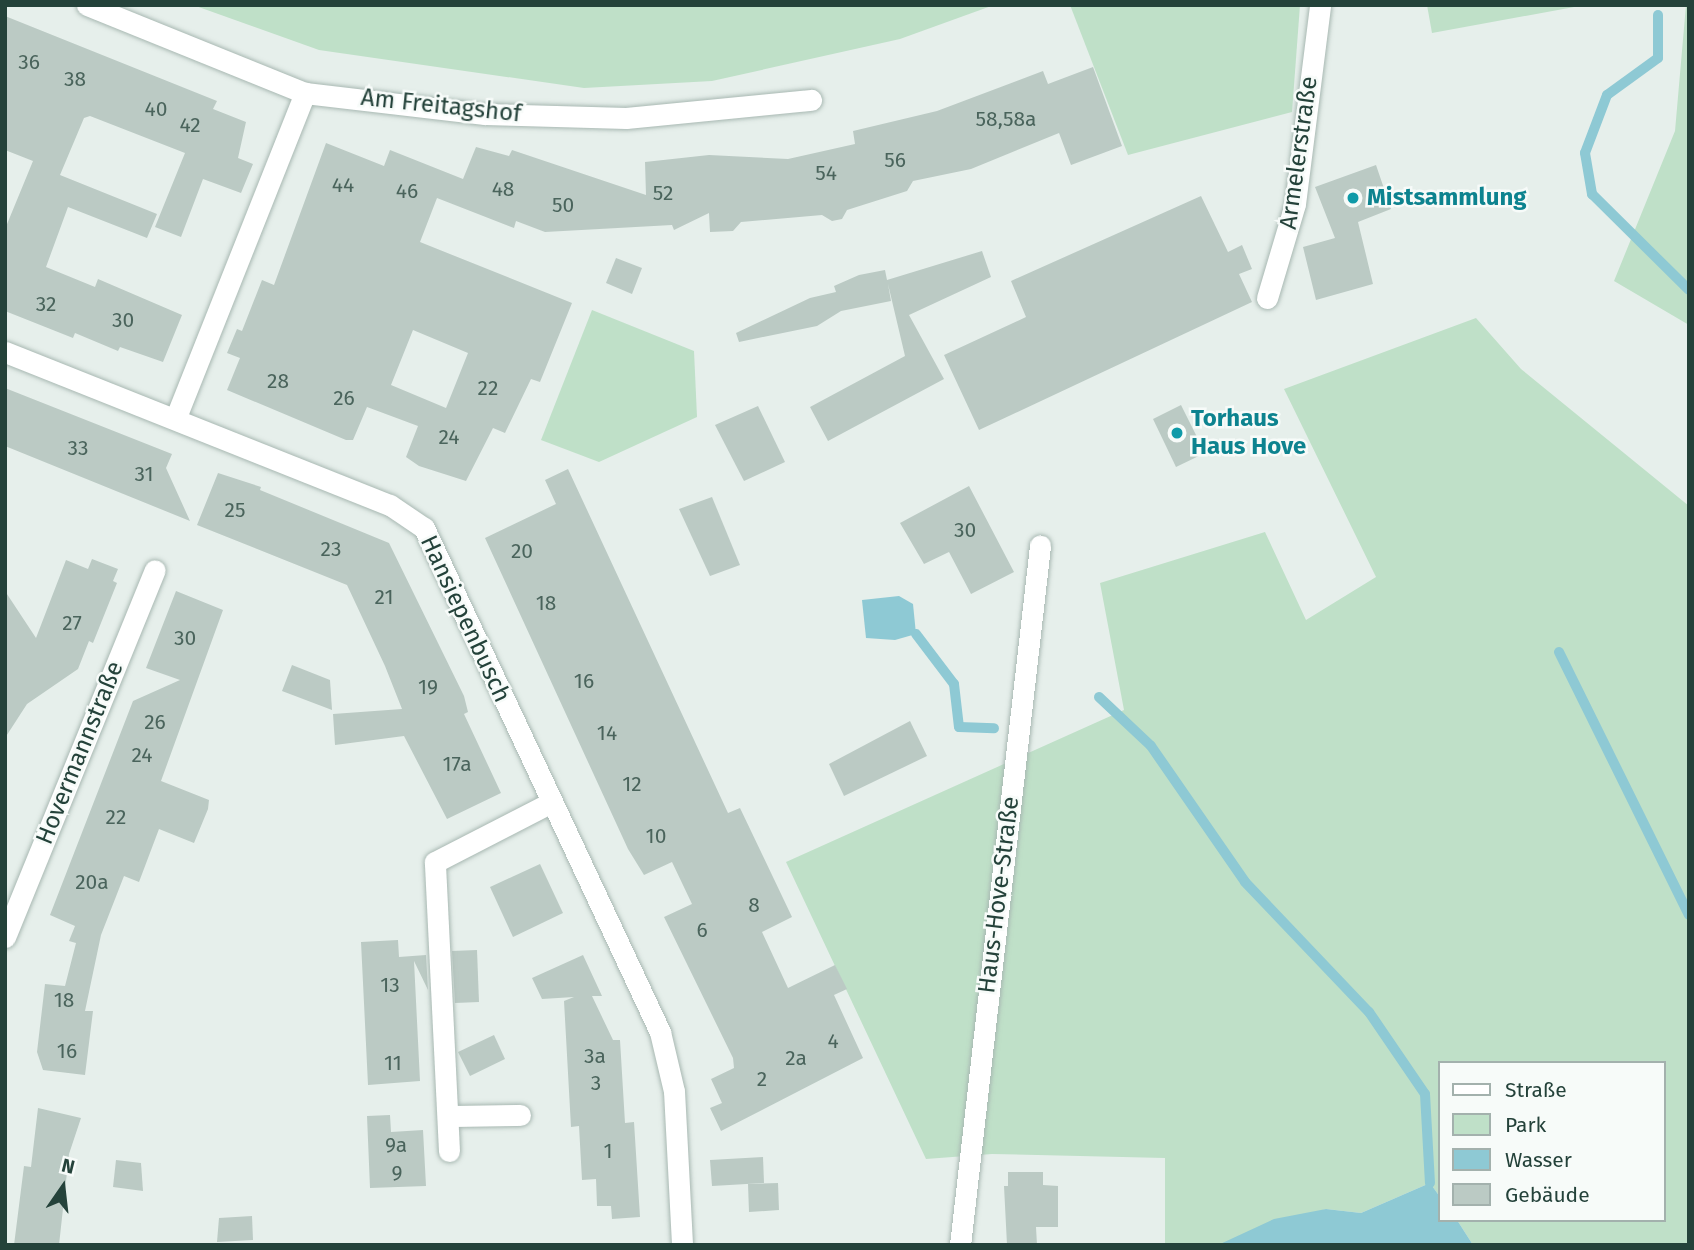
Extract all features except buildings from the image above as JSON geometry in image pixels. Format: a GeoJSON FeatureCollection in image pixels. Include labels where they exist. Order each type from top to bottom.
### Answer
{"type":"FeatureCollection","features":[{"type":"Feature","properties":{"kind":"street","name":"Am Freitagshof"},"geometry":{"type":"LineString","coordinates":[[87,5],[305,93],[485,114],[626,118],[811,100]]}},
{"type":"Feature","properties":{"kind":"street","name":"Armelerstraße"},"geometry":{"type":"LineString","coordinates":[[1267,298],[1295,204],[1320,5]]}},
{"type":"Feature","properties":{"kind":"street"},"geometry":{"type":"LineString","coordinates":[[176,418],[305,93]]}},
{"type":"Feature","properties":{"kind":"street","name":"Hansiepenbusch"},"geometry":{"type":"LineString","coordinates":[[5,352],[390,505],[424,528],[550,803],[660,1032],[674,1091],[682,1245]]}},
{"type":"Feature","properties":{"kind":"street","name":"Haus-Hove-Straße"},"geometry":{"type":"LineString","coordinates":[[960,1245],[1040,546]]}},
{"type":"Feature","properties":{"kind":"street","name":"Hovermannstraße"},"geometry":{"type":"LineString","coordinates":[[5,933],[155,570]]}},
{"type":"Feature","properties":{"kind":"street"},"geometry":{"type":"LineString","coordinates":[[449,1151],[435,862],[550,803]]}},
{"type":"Feature","properties":{"kind":"street"},"geometry":{"type":"LineString","coordinates":[[448,1116],[520,1115]]}},
{"type":"Feature","properties":{"kind":"green space"},"geometry":{"type":"Polygon","coordinates":[[[193,5],[994,5],[900,39],[712,81],[584,88],[319,50],[193,5]]]}},
{"type":"Feature","properties":{"kind":"green space"},"geometry":{"type":"Polygon","coordinates":[[[1070,5],[1300,5],[1292,112],[1128,155],[1070,5]]]}},
{"type":"Feature","properties":{"kind":"green space"},"geometry":{"type":"Polygon","coordinates":[[[1427,5],[1585,5],[1432,33],[1427,5]]]}},
{"type":"Feature","properties":{"kind":"green space"},"geometry":{"type":"Polygon","coordinates":[[[1686,5],[1689,5],[1689,325],[1614,281],[1675,131],[1686,5]]]}},
{"type":"Feature","properties":{"kind":"green space"},"geometry":{"type":"Polygon","coordinates":[[[592,310],[694,351],[697,417],[599,462],[541,440],[592,310]]]}},
{"type":"Feature","properties":{"kind":"green space"},"geometry":{"type":"Polygon","coordinates":[[[1476,318],[1521,369],[1689,506],[1689,1245],[1473,1245],[1458,1222],[1666,1222],[1666,1061],[1438,1061],[1438,1194],[1430,1183],[1361,1213],[1326,1209],[1218,1245],[1165,1245],[1165,1158],[992,1154],[926,1159],[786,862],[1124,710],[1100,583],[1265,532],[1306,620],[1376,577],[1284,389],[1476,318]]]}},
{"type":"Feature","properties":{"kind":"water"},"geometry":{"type":"Polygon","coordinates":[[[899,596],[913,604],[916,634],[895,640],[866,638],[862,600],[899,596]]]}},
{"type":"Feature","properties":{"kind":"water"},"geometry":{"type":"Polygon","coordinates":[[[1430,1183],[1438,1194],[1438,1222],[1458,1222],[1473,1245],[1218,1245],[1274,1219],[1326,1209],[1361,1213],[1430,1183]]]}},
{"type":"Feature","properties":{"kind":"waterway"},"geometry":{"type":"LineString","coordinates":[[1658,15],[1658,58],[1607,95],[1585,153],[1592,194],[1689,290]]}},
{"type":"Feature","properties":{"kind":"waterway"},"geometry":{"type":"LineString","coordinates":[[916,634],[954,684],[959,727],[994,728]]}},
{"type":"Feature","properties":{"kind":"waterway"},"geometry":{"type":"LineString","coordinates":[[1559,652],[1689,915]]}},
{"type":"Feature","properties":{"kind":"waterway"},"geometry":{"type":"LineString","coordinates":[[1099,697],[1151,746],[1245,882],[1369,1012],[1425,1094],[1430,1183]]}},
{"type":"Feature","properties":{"kind":"place","name":"Mistsammlung"},"geometry":{"type":"Point","coordinates":[1353,198]}},
{"type":"Feature","properties":{"kind":"place","name":"Torhaus Haus Hove"},"geometry":{"type":"Point","coordinates":[1177,433]}}]}
